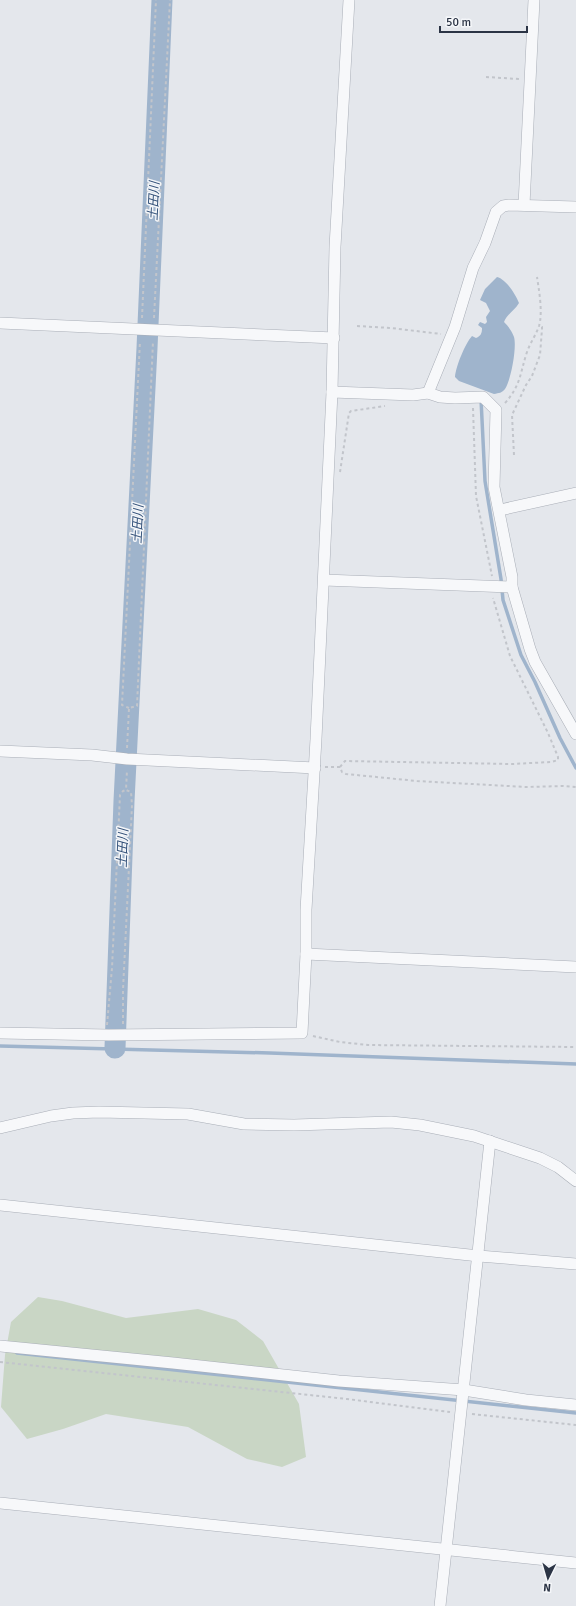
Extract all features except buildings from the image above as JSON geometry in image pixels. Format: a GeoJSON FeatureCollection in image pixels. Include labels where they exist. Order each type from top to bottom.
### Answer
{"type":"FeatureCollection","features":[{"type":"Feature","properties":{"kind":"street"},"geometry":{"type":"LineString","coordinates":[[0,1033],[108,1031],[302,1033],[306,954],[306,910],[315,768],[324,580],[334,338],[336,247],[349,0]]}},
{"type":"Feature","properties":{"kind":"street"},"geometry":{"type":"LineString","coordinates":[[524,205],[534,0]]}},
{"type":"Feature","properties":{"kind":"street"},"geometry":{"type":"LineString","coordinates":[[428,393],[452,336],[467,282],[485,243],[496,212],[503,206],[524,205],[576,207]]}},
{"type":"Feature","properties":{"kind":"street"},"geometry":{"type":"LineString","coordinates":[[0,323],[334,338]]}},
{"type":"Feature","properties":{"kind":"street"},"geometry":{"type":"LineString","coordinates":[[332,392],[413,395],[428,393],[440,397],[484,397],[496,410],[494,487],[500,510],[503,534],[512,576],[512,587],[535,662],[576,734]]}},
{"type":"Feature","properties":{"kind":"street"},"geometry":{"type":"LineString","coordinates":[[500,510],[576,493]]}},
{"type":"Feature","properties":{"kind":"street"},"geometry":{"type":"LineString","coordinates":[[324,580],[512,587]]}},
{"type":"Feature","properties":{"kind":"street"},"geometry":{"type":"LineString","coordinates":[[0,751],[315,768]]}},
{"type":"Feature","properties":{"kind":"street"},"geometry":{"type":"LineString","coordinates":[[306,954],[576,967]]}},
{"type":"Feature","properties":{"kind":"street"},"geometry":{"type":"LineString","coordinates":[[0,1128],[73,1113],[188,1114],[244,1124],[294,1125],[360,1122],[405,1123],[474,1136],[490,1141],[540,1158],[558,1167],[576,1180]]}},
{"type":"Feature","properties":{"kind":"street"},"geometry":{"type":"LineString","coordinates":[[440,1606],[479,1256],[490,1141]]}},
{"type":"Feature","properties":{"kind":"street"},"geometry":{"type":"LineString","coordinates":[[0,1205],[479,1256],[576,1264]]}},
{"type":"Feature","properties":{"kind":"street"},"geometry":{"type":"LineString","coordinates":[[0,1346],[173,1362],[339,1381],[464,1390],[576,1406]]}},
{"type":"Feature","properties":{"kind":"street"},"geometry":{"type":"LineString","coordinates":[[0,1503],[576,1563]]}},
{"type":"Feature","properties":{"kind":"path"},"geometry":{"type":"LineString","coordinates":[[156,0],[122,705],[130,708],[137,706],[153,330],[170,0]]}},
{"type":"Feature","properties":{"kind":"path"},"geometry":{"type":"LineString","coordinates":[[486,77],[530,79]]}},
{"type":"Feature","properties":{"kind":"path"},"geometry":{"type":"LineString","coordinates":[[496,410],[513,394],[519,382],[527,352],[539,326],[540,303],[537,277]]}},
{"type":"Feature","properties":{"kind":"path"},"geometry":{"type":"LineString","coordinates":[[357,326],[391,328],[452,336]]}},
{"type":"Feature","properties":{"kind":"path"},"geometry":{"type":"LineString","coordinates":[[514,454],[512,415],[526,385],[532,376],[540,355],[542,327],[539,326]]}},
{"type":"Feature","properties":{"kind":"path"},"geometry":{"type":"LineString","coordinates":[[315,768],[340,767],[345,761],[512,764],[551,762],[558,760],[548,733],[510,656],[492,593],[493,581],[476,487],[473,428],[476,397]]}},
{"type":"Feature","properties":{"kind":"path"},"geometry":{"type":"LineString","coordinates":[[340,473],[349,413],[351,411],[389,405]]}},
{"type":"Feature","properties":{"kind":"path"},"geometry":{"type":"LineString","coordinates":[[126,790],[130,708]]}},
{"type":"Feature","properties":{"kind":"path"},"geometry":{"type":"LineString","coordinates":[[340,767],[342,772],[346,774],[410,780],[526,787],[576,787]]}},
{"type":"Feature","properties":{"kind":"path"},"geometry":{"type":"LineString","coordinates":[[108,1031],[120,795],[126,790]]}},
{"type":"Feature","properties":{"kind":"path"},"geometry":{"type":"LineString","coordinates":[[124,1032],[123,990],[132,805],[131,792],[126,790]]}},
{"type":"Feature","properties":{"kind":"path"},"geometry":{"type":"LineString","coordinates":[[302,1033],[340,1042],[368,1044],[576,1047]]}},
{"type":"Feature","properties":{"kind":"path"},"geometry":{"type":"LineString","coordinates":[[0,1362],[348,1398],[461,1413],[576,1425]]}},
{"type":"Feature","properties":{"kind":"green space"},"geometry":{"type":"Polygon","coordinates":[[[38,1297],[62,1301],[126,1318],[198,1309],[236,1320],[263,1341],[299,1404],[306,1457],[282,1467],[247,1459],[188,1427],[106,1414],[63,1429],[27,1439],[1,1407],[5,1355],[11,1322],[38,1297]]]}},
{"type":"Feature","properties":{"kind":"water"},"geometry":{"type":"Polygon","coordinates":[[[497,277],[507,284],[519,303],[504,322],[512,333],[515,342],[511,371],[505,389],[500,393],[494,394],[459,381],[455,377],[459,361],[467,344],[472,336],[476,338],[481,334],[482,328],[478,325],[480,322],[485,324],[487,322],[486,317],[490,311],[486,303],[480,300],[485,289],[497,277]]]}},
{"type":"Feature","properties":{"kind":"waterway","name":"土田川"},"geometry":{"type":"LineString","coordinates":[[115,1048],[124,801],[147,348],[162,0]]}},
{"type":"Feature","properties":{"kind":"waterway"},"geometry":{"type":"LineString","coordinates":[[481,399],[485,481],[503,600],[521,655],[560,738],[576,768]]}},
{"type":"Feature","properties":{"kind":"waterway"},"geometry":{"type":"LineString","coordinates":[[0,1046],[270,1053],[576,1064]]}},
{"type":"Feature","properties":{"kind":"waterway"},"geometry":{"type":"LineString","coordinates":[[17,1353],[576,1413]]}}]}
